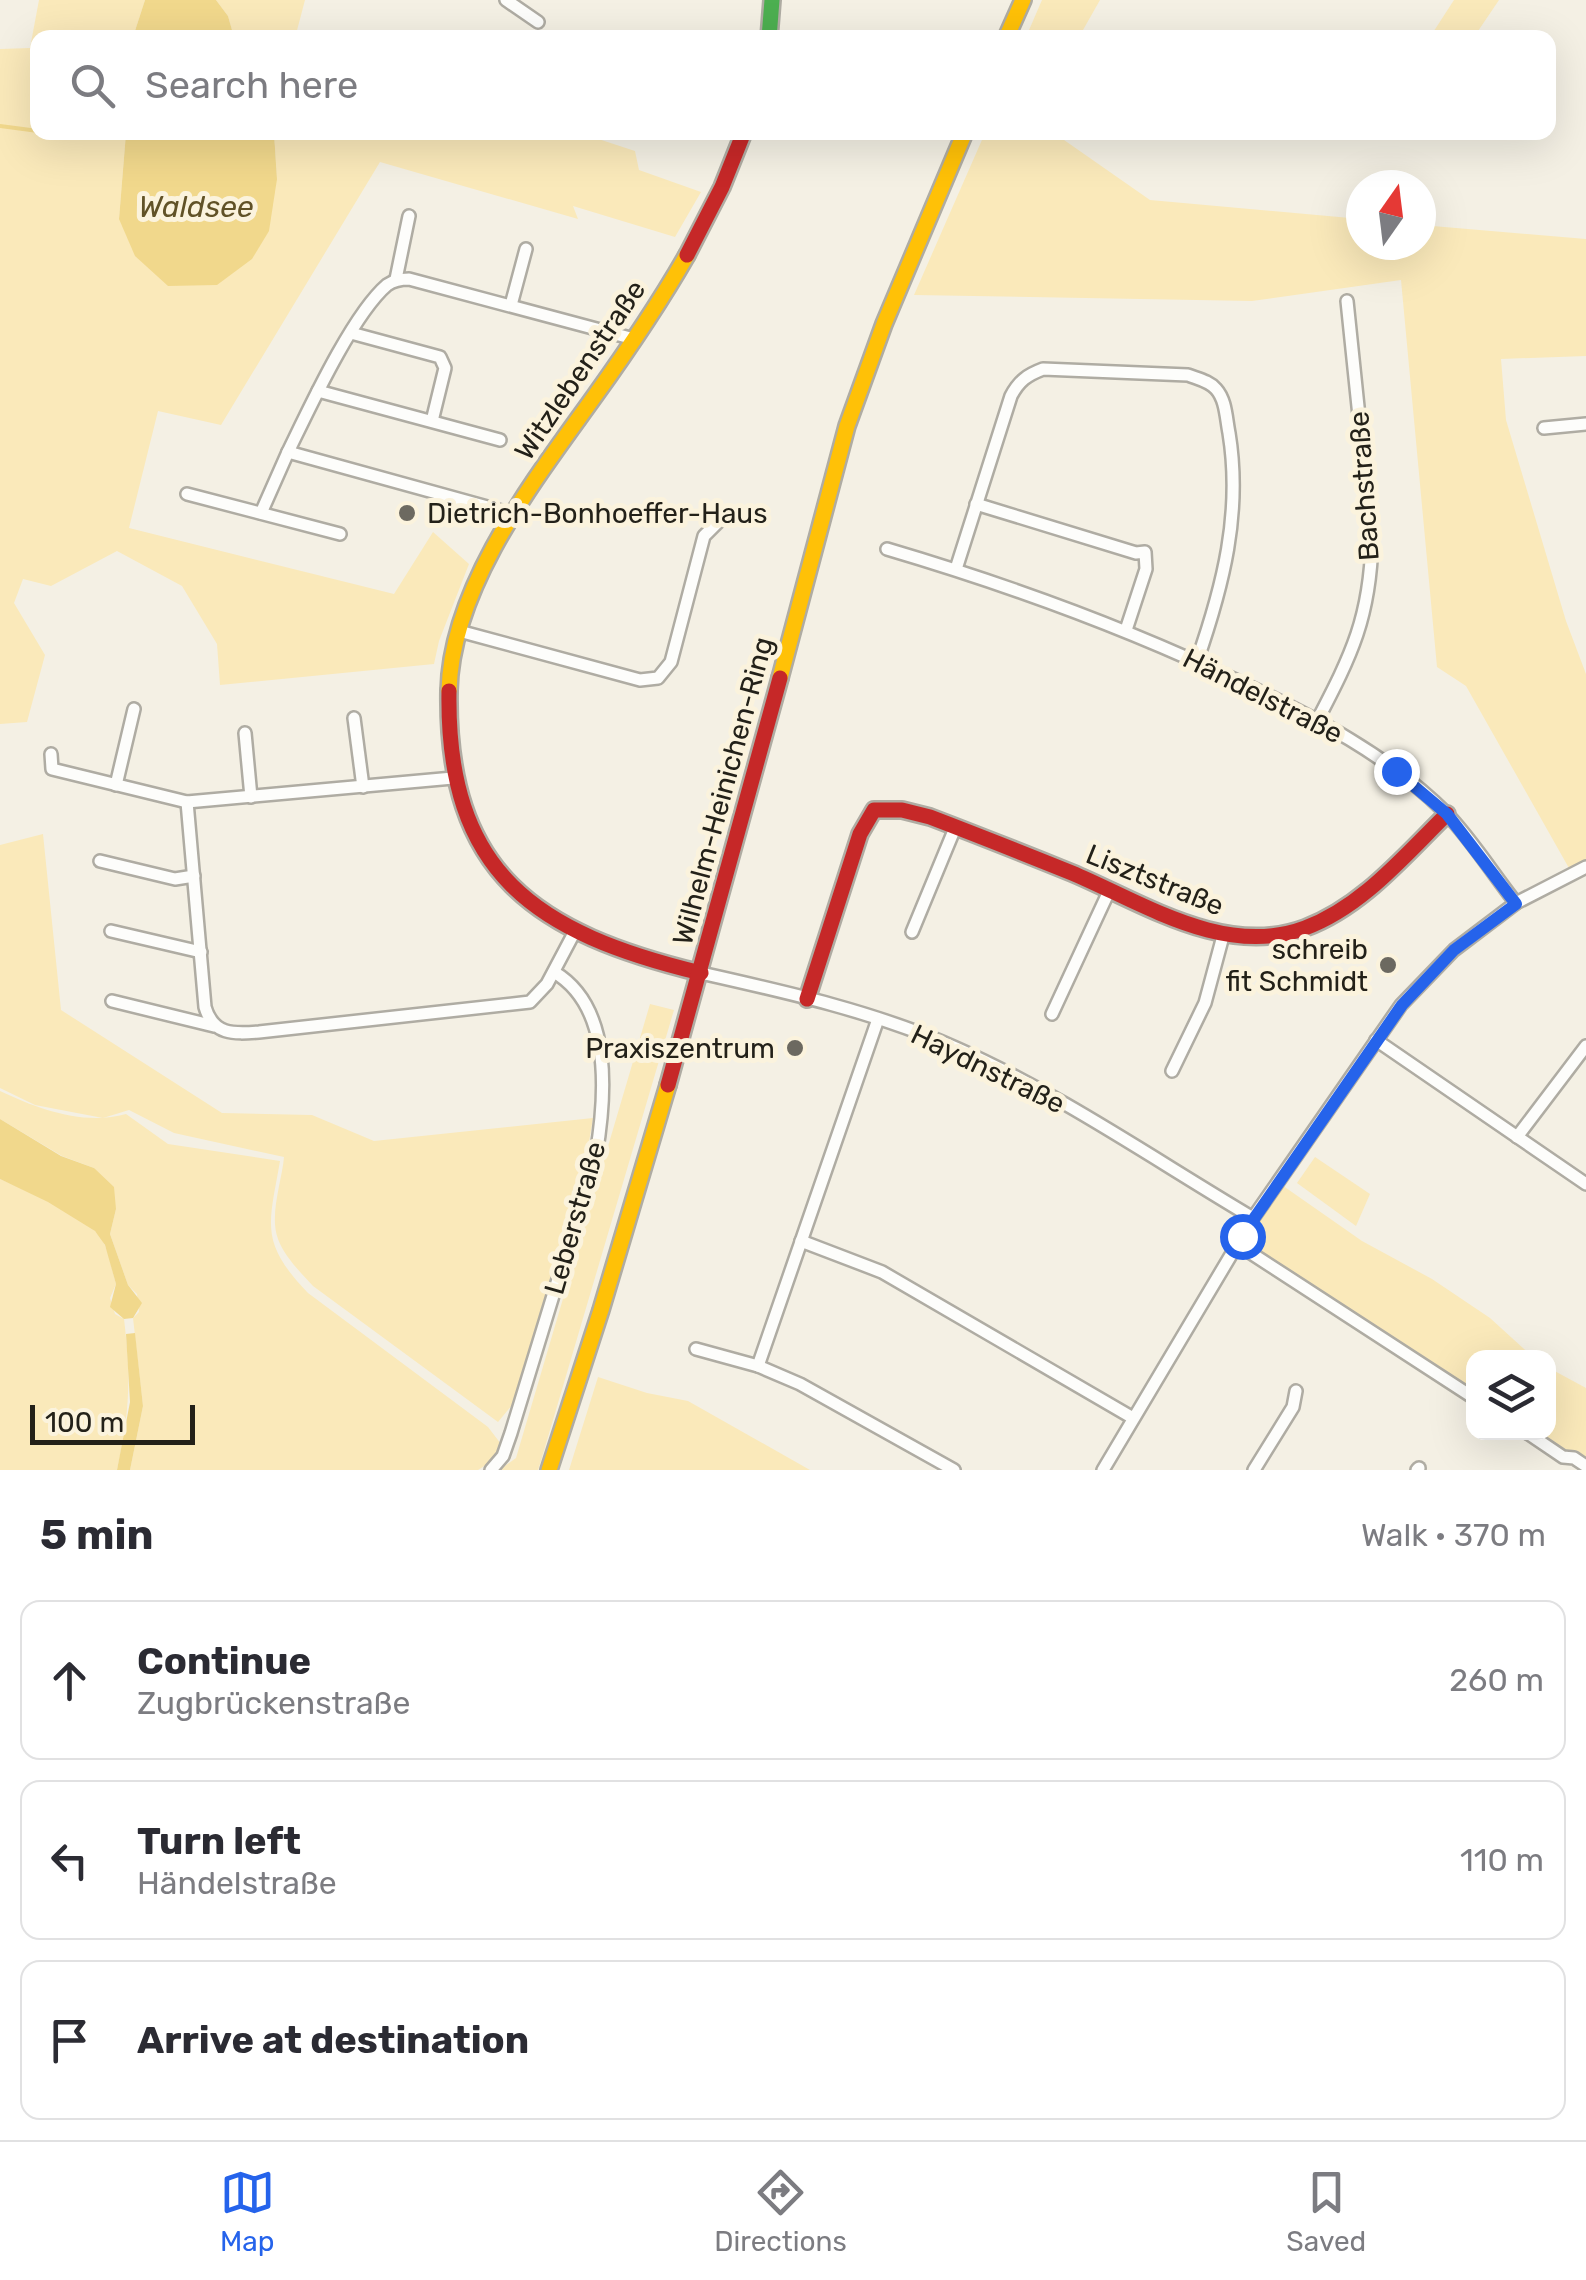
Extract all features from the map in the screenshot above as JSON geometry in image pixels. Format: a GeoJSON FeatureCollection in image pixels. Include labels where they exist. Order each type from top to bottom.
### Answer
{"type":"FeatureCollection","features":[{"type":"Feature","properties":{"kind":"street"},"geometry":{"type":"LineString","coordinates":[[506,0],[538,22]]}},
{"type":"Feature","properties":{"kind":"street"},"geometry":{"type":"LineString","coordinates":[[770,30],[772,0]]}},
{"type":"Feature","properties":{"kind":"street"},"geometry":{"type":"LineString","coordinates":[[1010,30],[1023,0]]}},
{"type":"Feature","properties":{"kind":"street","name":"Witzlebenstraße"},"geometry":{"type":"LineString","coordinates":[[700,973],[628,956],[574,932],[520,893],[475,836],[454,778],[446,701],[450,666],[475,582],[513,514],[634,339],[694,242],[728,176],[741,140]]}},
{"type":"Feature","properties":{"kind":"street","name":"Wilhelm-Heinichen-Ring"},"geometry":{"type":"LineString","coordinates":[[548,1470],[601,1310],[700,973],[847,426],[884,324],[962,140]]}},
{"type":"Feature","properties":{"kind":"street"},"geometry":{"type":"LineString","coordinates":[[396,280],[409,216]]}},
{"type":"Feature","properties":{"kind":"street"},"geometry":{"type":"LineString","coordinates":[[511,304],[526,249]]}},
{"type":"Feature","properties":{"kind":"street"},"geometry":{"type":"LineString","coordinates":[[260,513],[318,392],[352,332],[385,287],[396,280],[409,279],[511,304],[634,339]]}},
{"type":"Feature","properties":{"kind":"street","name":"Bachstraße"},"geometry":{"type":"LineString","coordinates":[[1317,720],[1360,630],[1371,572],[1372,541],[1347,302]]}},
{"type":"Feature","properties":{"kind":"street"},"geometry":{"type":"LineString","coordinates":[[352,332],[440,357],[445,368],[432,422]]}},
{"type":"Feature","properties":{"kind":"street"},"geometry":{"type":"LineString","coordinates":[[956,569],[1018,382],[1044,369],[1188,376],[1208,382],[1223,400],[1234,476],[1233,512],[1223,582],[1197,661]]}},
{"type":"Feature","properties":{"kind":"street"},"geometry":{"type":"LineString","coordinates":[[318,392],[500,440]]}},
{"type":"Feature","properties":{"kind":"street"},"geometry":{"type":"LineString","coordinates":[[1544,428],[1586,424]]}},
{"type":"Feature","properties":{"kind":"street"},"geometry":{"type":"LineString","coordinates":[[288,452],[513,514]]}},
{"type":"Feature","properties":{"kind":"street"},"geometry":{"type":"LineString","coordinates":[[187,494],[340,534]]}},
{"type":"Feature","properties":{"kind":"street"},"geometry":{"type":"LineString","coordinates":[[976,504],[1136,553],[1144,552],[1146,569],[1126,630]]}},
{"type":"Feature","properties":{"kind":"street"},"geometry":{"type":"LineString","coordinates":[[460,631],[640,680],[658,678],[671,662],[704,536],[721,519]]}},
{"type":"Feature","properties":{"kind":"street","name":"Händelstraße"},"geometry":{"type":"LineString","coordinates":[[887,549],[956,569],[1126,630],[1317,720],[1396,771],[1447,814],[1516,904]]}},
{"type":"Feature","properties":{"kind":"street"},"geometry":{"type":"LineString","coordinates":[[116,785],[134,710]]}},
{"type":"Feature","properties":{"kind":"street"},"geometry":{"type":"LineString","coordinates":[[354,718],[364,787]]}},
{"type":"Feature","properties":{"kind":"street"},"geometry":{"type":"LineString","coordinates":[[246,733],[251,797]]}},
{"type":"Feature","properties":{"kind":"street"},"geometry":{"type":"LineString","coordinates":[[51,754],[52,769],[186,802],[454,778]]}},
{"type":"Feature","properties":{"kind":"street"},"geometry":{"type":"LineString","coordinates":[[186,802],[205,1007],[214,1026]]}},
{"type":"Feature","properties":{"kind":"street","name":"Lisztstraße"},"geometry":{"type":"LineString","coordinates":[[807,999],[860,834],[874,810],[911,811],[1223,936],[1266,936],[1304,928],[1330,916],[1355,900],[1447,814]]}},
{"type":"Feature","properties":{"kind":"street"},"geometry":{"type":"LineString","coordinates":[[912,932],[955,828]]}},
{"type":"Feature","properties":{"kind":"street"},"geometry":{"type":"LineString","coordinates":[[100,862],[175,880],[194,876]]}},
{"type":"Feature","properties":{"kind":"street"},"geometry":{"type":"LineString","coordinates":[[1103,1470],[1253,1218],[1402,1005],[1442,961],[1516,904],[1584,872]]}},
{"type":"Feature","properties":{"kind":"street"},"geometry":{"type":"LineString","coordinates":[[1052,1014],[1110,889]]}},
{"type":"Feature","properties":{"kind":"street"},"geometry":{"type":"LineString","coordinates":[[111,932],[200,952]]}},
{"type":"Feature","properties":{"kind":"street"},"geometry":{"type":"LineString","coordinates":[[112,1001],[214,1026],[223,1032],[247,1033],[514,1006],[530,1002],[548,984],[574,932]]}},
{"type":"Feature","properties":{"kind":"street"},"geometry":{"type":"LineString","coordinates":[[1172,1071],[1205,1003],[1223,936]]}},
{"type":"Feature","properties":{"kind":"street","name":"Leberstraße"},"geometry":{"type":"LineString","coordinates":[[491,1470],[503,1456],[511,1433],[596,1155],[602,1115],[593,1018],[577,988],[554,972]]}},
{"type":"Feature","properties":{"kind":"street","name":"Haydnstraße"},"geometry":{"type":"LineString","coordinates":[[700,973],[807,999],[955,1047],[1022,1080],[1253,1218]]}},
{"type":"Feature","properties":{"kind":"street"},"geometry":{"type":"LineString","coordinates":[[758,1366],[878,1020]]}},
{"type":"Feature","properties":{"kind":"street"},"geometry":{"type":"LineString","coordinates":[[1376,1040],[1586,1184]]}},
{"type":"Feature","properties":{"kind":"street"},"geometry":{"type":"LineString","coordinates":[[1517,1137],[1586,1046]]}},
{"type":"Feature","properties":{"kind":"street"},"geometry":{"type":"LineString","coordinates":[[800,1242],[882,1272],[1133,1418]]}},
{"type":"Feature","properties":{"kind":"street"},"geometry":{"type":"LineString","coordinates":[[1237,1244],[1466,1393]]}},
{"type":"Feature","properties":{"kind":"street"},"geometry":{"type":"LineString","coordinates":[[696,1349],[758,1366],[800,1384],[954,1470]]}},
{"type":"Feature","properties":{"kind":"street"},"geometry":{"type":"LineString","coordinates":[[1254,1470],[1293,1407],[1296,1390]]}},
{"type":"Feature","properties":{"kind":"street"},"geometry":{"type":"LineString","coordinates":[[1538,1440],[1563,1457],[1574,1458],[1586,1466]]}},
{"type":"Feature","properties":{"kind":"shaded area"},"geometry":{"type":"Polygon","coordinates":[[[39,0],[145,0],[135,30],[33,30],[39,0]]]}},
{"type":"Feature","properties":{"kind":"shaded area"},"geometry":{"type":"Polygon","coordinates":[[[216,0],[305,0],[297,30],[232,30],[228,16],[216,0]]]}},
{"type":"Feature","properties":{"kind":"shaded area"},"geometry":{"type":"Polygon","coordinates":[[[1042,0],[1100,0],[1083,30],[1029,30],[1042,0]]]}},
{"type":"Feature","properties":{"kind":"shaded area"},"geometry":{"type":"Polygon","coordinates":[[[1454,0],[1499,0],[1479,30],[1435,30],[1454,0]]]}},
{"type":"Feature","properties":{"kind":"shaded area"},"geometry":{"type":"Polygon","coordinates":[[[30,48],[30,140],[125,140],[119,219],[277,179],[274,140],[601,140],[635,151],[639,170],[701,192],[675,237],[573,206],[578,219],[380,162],[221,425],[158,411],[129,528],[394,594],[433,532],[469,564],[434,664],[220,685],[217,644],[182,586],[117,551],[51,586],[23,579],[14,603],[45,655],[27,722],[0,724],[0,49],[30,48]]]}},
{"type":"Feature","properties":{"kind":"shaded area"},"geometry":{"type":"Polygon","coordinates":[[[982,140],[1064,140],[1150,200],[1346,218],[1346,260],[1436,260],[1436,226],[1586,239],[1586,356],[1501,359],[1506,420],[1566,621],[1586,674],[1586,870],[1574,877],[1466,686],[1437,667],[1401,280],[1252,301],[914,295],[982,140]]]}},
{"type":"Feature","properties":{"kind":"shaded area"},"geometry":{"type":"Polygon","coordinates":[[[43,834],[61,1010],[222,1113],[312,1115],[374,1141],[593,1118],[587,1154],[513,1404],[498,1422],[313,1286],[293,1264],[276,1230],[275,1209],[284,1157],[174,1133],[129,1110],[103,1118],[35,1105],[0,1088],[0,845],[43,834]]]}},
{"type":"Feature","properties":{"kind":"shaded area"},"geometry":{"type":"Polygon","coordinates":[[[650,1004],[674,1010],[540,1464],[538,1470],[499,1470],[516,1458],[650,1004]]]}},
{"type":"Feature","properties":{"kind":"shaded area"},"geometry":{"type":"Polygon","coordinates":[[[0,1091],[78,1117],[126,1114],[168,1144],[280,1161],[271,1217],[281,1260],[308,1293],[488,1427],[501,1444],[492,1461],[478,1470],[130,1470],[143,1406],[133,1318],[139,1312],[137,1294],[128,1285],[110,1234],[116,1209],[94,1168],[62,1156],[0,1119],[0,1091]]]}},
{"type":"Feature","properties":{"kind":"shaded area"},"geometry":{"type":"Polygon","coordinates":[[[1315,1157],[1370,1194],[1356,1226],[1297,1183],[1315,1157]]]}},
{"type":"Feature","properties":{"kind":"shaded area"},"geometry":{"type":"Polygon","coordinates":[[[0,1179],[77,1217],[97,1233],[107,1251],[116,1284],[110,1298],[115,1314],[124,1319],[128,1359],[127,1412],[117,1470],[0,1470],[0,1179]]]}},
{"type":"Feature","properties":{"kind":"shaded area"},"geometry":{"type":"Polygon","coordinates":[[[1279,1183],[1362,1241],[1432,1279],[1490,1318],[1525,1350],[1466,1350],[1466,1393],[1237,1244],[1279,1183]]]}},
{"type":"Feature","properties":{"kind":"shaded area"},"geometry":{"type":"Polygon","coordinates":[[[1556,1372],[1586,1388],[1586,1466],[1539,1440],[1556,1440],[1556,1372]]]}},
{"type":"Feature","properties":{"kind":"shaded area"},"geometry":{"type":"Polygon","coordinates":[[[598,1377],[688,1401],[810,1470],[569,1470],[598,1377]]]}},
{"type":"Feature","properties":{"kind":"water"},"geometry":{"type":"Polygon","coordinates":[[[145,0],[216,0],[228,16],[232,30],[135,30],[145,0]]]}},
{"type":"Feature","properties":{"kind":"water","name":"Waldsee"},"geometry":{"type":"Polygon","coordinates":[[[125,140],[274,140],[277,179],[269,231],[252,259],[217,285],[168,286],[135,256],[119,219],[125,140]]]}},
{"type":"Feature","properties":{"kind":"water"},"geometry":{"type":"Polygon","coordinates":[[[0,1119],[61,1156],[94,1168],[114,1187],[116,1209],[110,1234],[128,1285],[142,1303],[133,1318],[124,1319],[110,1307],[116,1284],[105,1245],[95,1231],[0,1179],[0,1119]]]}},
{"type":"Feature","properties":{"kind":"water"},"geometry":{"type":"Polygon","coordinates":[[[135,1333],[143,1406],[130,1470],[117,1470],[130,1402],[126,1334],[135,1333]]]}},
{"type":"Feature","properties":{"kind":"waterway"},"geometry":{"type":"LineString","coordinates":[[0,126],[30,130]]}},
{"type":"Feature","properties":{"kind":"traffic: fast"},"geometry":{"type":"LineString","coordinates":[[770,30],[772,0]]}},
{"type":"Feature","properties":{"kind":"traffic: slow"},"geometry":{"type":"LineString","coordinates":[[1010,30],[1023,0]]}},
{"type":"Feature","properties":{"kind":"traffic: slow"},"geometry":{"type":"LineString","coordinates":[[780,678],[847,426],[884,324],[962,140]]}},
{"type":"Feature","properties":{"kind":"traffic: slow"},"geometry":{"type":"LineString","coordinates":[[449,691],[453,652],[464,612],[500,535],[687,255]]}},
{"type":"Feature","properties":{"kind":"traffic: slow"},"geometry":{"type":"LineString","coordinates":[[549,1470],[668,1085]]}},
{"type":"Feature","properties":{"kind":"traffic: jam"},"geometry":{"type":"LineString","coordinates":[[687,255],[741,140]]}},
{"type":"Feature","properties":{"kind":"traffic: jam"},"geometry":{"type":"LineString","coordinates":[[668,1085],[780,678]]}},
{"type":"Feature","properties":{"kind":"traffic: jam"},"geometry":{"type":"LineString","coordinates":[[449,691],[452,754],[464,807],[484,850],[512,886],[548,914],[592,938],[701,973]]}},
{"type":"Feature","properties":{"kind":"traffic: jam"},"geometry":{"type":"LineString","coordinates":[[807,999],[860,834],[874,810],[902,810],[930,817],[1185,923],[1245,936],[1275,935],[1326,919],[1364,894],[1447,814]]}},
{"type":"Feature","properties":{"kind":"place","name":"Dietrich-Bonhoeffer-Haus"},"geometry":{"type":"Point","coordinates":[407,513]}},
{"type":"Feature","properties":{"kind":"place","name":"schreib fit Schmidt"},"geometry":{"type":"Point","coordinates":[1388,965]}},
{"type":"Feature","properties":{"kind":"place","name":"Praxiszentrum"},"geometry":{"type":"Point","coordinates":[795,1048]}},
{"type":"Feature","properties":{"kind":"route"},"geometry":{"type":"LineString","coordinates":[[1242,1236],[1402,1005],[1454,950],[1516,904],[1447,814],[1396,771]]}}]}
